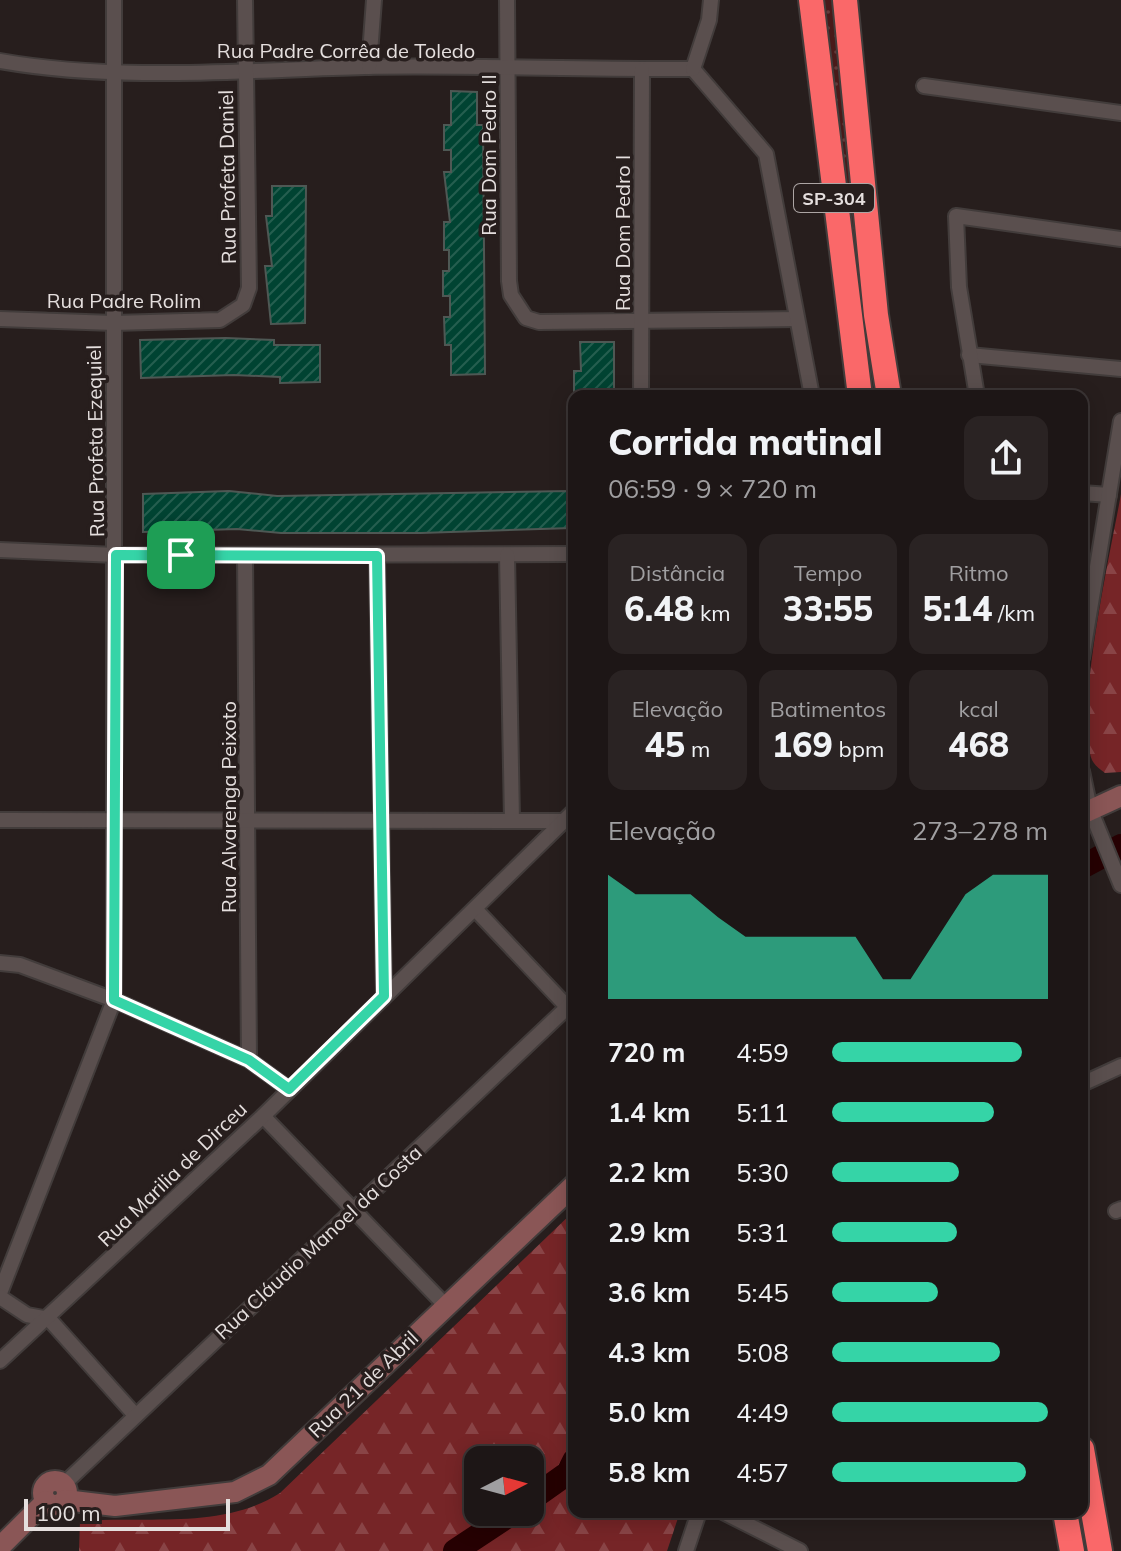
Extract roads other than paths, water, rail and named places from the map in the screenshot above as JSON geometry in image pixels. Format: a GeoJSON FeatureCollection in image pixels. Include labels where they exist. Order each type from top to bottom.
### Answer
{"type":"FeatureCollection","features":[{"type":"Feature","properties":{"kind":"highway","name":"SP-304"},"geometry":{"type":"LineString","coordinates":[[810,0],[859,390]]}},
{"type":"Feature","properties":{"kind":"highway","name":"SP-304"},"geometry":{"type":"LineString","coordinates":[[845,0],[876,315],[888,390]]}},
{"type":"Feature","properties":{"kind":"highway"},"geometry":{"type":"LineString","coordinates":[[1088,1483],[1100,1551]]}},
{"type":"Feature","properties":{"kind":"highway"},"geometry":{"type":"LineString","coordinates":[[1066,1518],[1072,1551]]}},
{"type":"Feature","properties":{"kind":"street","name":"Rua Profeta Ezequiel"},"geometry":{"type":"LineString","coordinates":[[0,1295],[114,1000],[114,0]]}},
{"type":"Feature","properties":{"kind":"street","name":"Rua Profeta Daniel"},"geometry":{"type":"LineString","coordinates":[[243,305],[249,288],[245,0]]}},
{"type":"Feature","properties":{"kind":"street"},"geometry":{"type":"LineString","coordinates":[[369,67],[374,0]]}},
{"type":"Feature","properties":{"kind":"street","name":"Rua Dom Pedro II"},"geometry":{"type":"LineString","coordinates":[[507,0],[509,281],[518,308],[526,318],[539,322],[642,320]]}},
{"type":"Feature","properties":{"kind":"street"},"geometry":{"type":"LineString","coordinates":[[711,0],[709,20],[693,69],[766,154],[811,390]]}},
{"type":"Feature","properties":{"kind":"street","name":"Rua Padre Corrêa de Toledo"},"geometry":{"type":"LineString","coordinates":[[0,61],[50,70],[114,71],[369,67],[693,69]]}},
{"type":"Feature","properties":{"kind":"street","name":"Rua Dom Pedro I"},"geometry":{"type":"LineString","coordinates":[[641,390],[642,70]]}},
{"type":"Feature","properties":{"kind":"street"},"geometry":{"type":"LineString","coordinates":[[924,86],[1121,113]]}},
{"type":"Feature","properties":{"kind":"street"},"geometry":{"type":"LineString","coordinates":[[976,390],[959,287],[956,216],[1121,239]]}},
{"type":"Feature","properties":{"kind":"street","name":"Rua Padre Rolim"},"geometry":{"type":"LineString","coordinates":[[0,319],[114,323],[220,320],[243,305]]}},
{"type":"Feature","properties":{"kind":"street"},"geometry":{"type":"LineString","coordinates":[[642,320],[797,319]]}},
{"type":"Feature","properties":{"kind":"street"},"geometry":{"type":"LineString","coordinates":[[969,355],[1121,369]]}},
{"type":"Feature","properties":{"kind":"street"},"geometry":{"type":"LineString","coordinates":[[1088,622],[1121,421]]}},
{"type":"Feature","properties":{"kind":"street"},"geometry":{"type":"LineString","coordinates":[[1088,493],[1109,495]]}},
{"type":"Feature","properties":{"kind":"street"},"geometry":{"type":"LineString","coordinates":[[0,550],[116,555],[568,554]]}},
{"type":"Feature","properties":{"kind":"street","name":"Rua Alvarenga Peixoto"},"geometry":{"type":"LineString","coordinates":[[245,555],[249,1060]]}},
{"type":"Feature","properties":{"kind":"street"},"geometry":{"type":"LineString","coordinates":[[507,555],[512,820]]}},
{"type":"Feature","properties":{"kind":"street"},"geometry":{"type":"LineString","coordinates":[[377,556],[384,996]]}},
{"type":"Feature","properties":{"kind":"street"},"geometry":{"type":"LineString","coordinates":[[1088,810],[1121,796]]}},
{"type":"Feature","properties":{"kind":"street"},"geometry":{"type":"LineString","coordinates":[[1088,814],[1098,829],[1121,885]]}},
{"type":"Feature","properties":{"kind":"street"},"geometry":{"type":"LineString","coordinates":[[0,820],[512,820],[568,816]]}},
{"type":"Feature","properties":{"kind":"street","name":"Rua Marilia de Dirceu"},"geometry":{"type":"LineString","coordinates":[[0,1361],[49,1319],[263,1116],[568,817]]}},
{"type":"Feature","properties":{"kind":"street"},"geometry":{"type":"LineString","coordinates":[[476,910],[568,1003]]}},
{"type":"Feature","properties":{"kind":"street"},"geometry":{"type":"LineString","coordinates":[[0,963],[20,965],[114,1000],[249,1060],[289,1089]]}},
{"type":"Feature","properties":{"kind":"street","name":"Rua Cláudio Manoel da Costa"},"geometry":{"type":"LineString","coordinates":[[0,1547],[60,1494],[135,1415],[352,1210],[568,1011]]}},
{"type":"Feature","properties":{"kind":"street"},"geometry":{"type":"LineString","coordinates":[[1088,1081],[1121,1066]]}},
{"type":"Feature","properties":{"kind":"street"},"geometry":{"type":"LineString","coordinates":[[263,1116],[445,1305]]}},
{"type":"Feature","properties":{"kind":"street","name":"Rua 21 de Abril"},"geometry":{"type":"LineString","coordinates":[[60,1494],[115,1506],[235,1492],[252,1487],[269,1475],[568,1191]]}},
{"type":"Feature","properties":{"kind":"street"},"geometry":{"type":"LineString","coordinates":[[0,1295],[27,1315],[49,1319],[135,1415]]}},
{"type":"Feature","properties":{"kind":"street"},"geometry":{"type":"LineString","coordinates":[[686,1551],[697,1518]]}},
{"type":"Feature","properties":{"kind":"street"},"geometry":{"type":"LineString","coordinates":[[735,1518],[800,1551]]}},
{"type":"Feature","properties":{"kind":"waterway"},"geometry":{"type":"LineString","coordinates":[[1088,864],[1121,846]]}},
{"type":"Feature","properties":{"kind":"waterway"},"geometry":{"type":"LineString","coordinates":[[544,1490],[568,1473]]}},
{"type":"Feature","properties":{"kind":"waterway"},"geometry":{"type":"LineString","coordinates":[[455,1551],[493,1526]]}}]}
